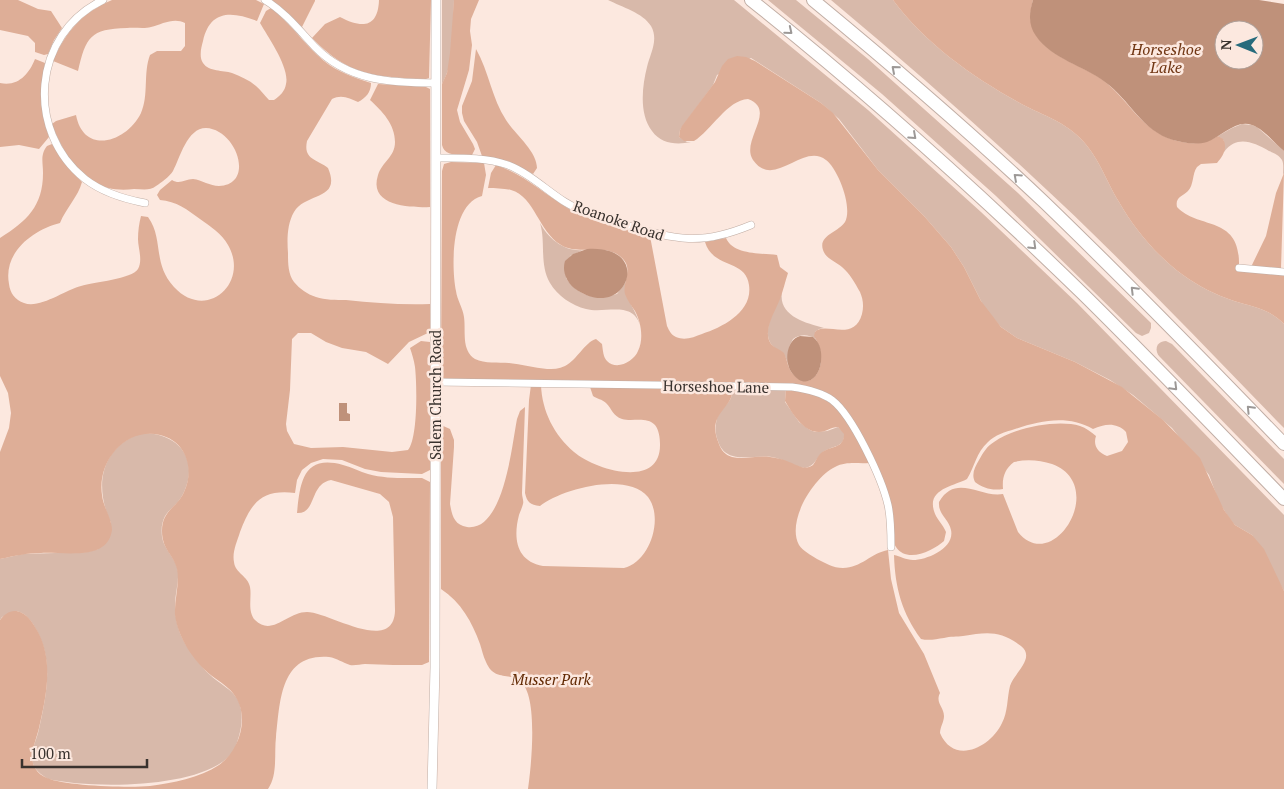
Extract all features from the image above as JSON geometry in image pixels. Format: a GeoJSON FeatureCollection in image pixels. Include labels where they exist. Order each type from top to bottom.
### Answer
{"type":"FeatureCollection","features":[{"type":"Feature","properties":{"kind":"highway"},"geometry":{"type":"LineString","coordinates":[[752,0],[875,102],[989,204],[1084,296],[1284,499]]}},
{"type":"Feature","properties":{"kind":"highway"},"geometry":{"type":"LineString","coordinates":[[813,0],[902,74],[1031,191],[1136,292],[1284,444]]}},
{"type":"Feature","properties":{"kind":"street"},"geometry":{"type":"LineString","coordinates":[[102,0],[77,17],[55,46],[47,69],[45,85],[44,98],[47,120],[61,152],[71,166],[84,178],[106,192],[146,203]]}},
{"type":"Feature","properties":{"kind":"street"},"geometry":{"type":"LineString","coordinates":[[265,0],[284,15],[324,56],[342,68],[374,80],[436,83]]}},
{"type":"Feature","properties":{"kind":"street","name":"Salem Church Road"},"geometry":{"type":"LineString","coordinates":[[432,789],[436,382],[436,0]]}},
{"type":"Feature","properties":{"kind":"street","name":"Roanoke Road"},"geometry":{"type":"LineString","coordinates":[[436,158],[484,160],[507,165],[526,174],[579,209],[604,219],[670,238],[685,240],[704,238],[732,233],[751,225]]}},
{"type":"Feature","properties":{"kind":"street"},"geometry":{"type":"LineString","coordinates":[[1238,268],[1284,272]]}},
{"type":"Feature","properties":{"kind":"street","name":"Horseshoe Lane"},"geometry":{"type":"LineString","coordinates":[[436,382],[792,387],[817,393],[831,400],[844,412],[874,468],[888,505],[891,547]]}},
{"type":"Feature","properties":{"kind":"shaded area"},"geometry":{"type":"Polygon","coordinates":[[[442,0],[454,0],[451,55],[442,84],[442,0]]]}},
{"type":"Feature","properties":{"kind":"shaded area"},"geometry":{"type":"Polygon","coordinates":[[[608,0],[734,0],[868,110],[981,212],[1077,303],[1284,515],[1284,591],[1252,535],[1235,525],[1229,518],[1219,502],[1209,475],[1172,428],[1133,395],[1110,380],[1075,362],[1017,338],[1001,327],[985,309],[964,267],[951,247],[924,216],[878,170],[839,119],[821,103],[751,58],[717,75],[713,85],[680,130],[679,137],[687,142],[691,142],[680,143],[660,139],[648,124],[643,109],[645,75],[654,42],[653,31],[643,17],[608,0]]]}},
{"type":"Feature","properties":{"kind":"shaded area"},"geometry":{"type":"Polygon","coordinates":[[[768,0],[796,0],[868,59],[1018,193],[1151,323],[1149,333],[1142,336],[1136,333],[996,196],[882,94],[768,0]]]}},
{"type":"Feature","properties":{"kind":"shaded area"},"geometry":{"type":"Polygon","coordinates":[[[831,0],[893,0],[919,30],[966,70],[1018,102],[1066,126],[1080,138],[1097,161],[1132,223],[1147,242],[1173,268],[1207,290],[1227,299],[1267,312],[1279,319],[1284,324],[1284,428],[1065,207],[958,109],[831,0]]]}},
{"type":"Feature","properties":{"kind":"shaded area"},"geometry":{"type":"Polygon","coordinates":[[[1242,124],[1257,127],[1284,151],[1283,175],[1281,158],[1257,145],[1245,142],[1234,143],[1224,152],[1224,141],[1218,136],[1242,124]]]}},
{"type":"Feature","properties":{"kind":"shaded area"},"geometry":{"type":"Polygon","coordinates":[[[540,223],[547,234],[557,243],[569,249],[583,250],[570,256],[566,278],[572,285],[584,294],[599,297],[617,294],[626,282],[626,293],[640,325],[636,317],[624,310],[581,308],[570,303],[557,292],[550,283],[545,268],[540,223]]]}},
{"type":"Feature","properties":{"kind":"shaded area"},"geometry":{"type":"Polygon","coordinates":[[[782,292],[784,307],[789,313],[801,321],[824,328],[815,332],[816,339],[804,335],[793,339],[789,347],[788,364],[783,353],[771,344],[768,338],[771,318],[782,292]]]}},
{"type":"Feature","properties":{"kind":"shaded area"},"geometry":{"type":"Polygon","coordinates":[[[1166,341],[1172,344],[1284,459],[1284,484],[1159,356],[1157,346],[1160,342],[1166,341]]]}},
{"type":"Feature","properties":{"kind":"shaded area"},"geometry":{"type":"Polygon","coordinates":[[[732,388],[786,389],[785,402],[799,422],[815,432],[827,431],[838,427],[844,432],[843,441],[841,444],[823,452],[813,464],[805,468],[772,457],[741,457],[727,454],[718,441],[716,427],[719,414],[731,397],[732,388]]]}},
{"type":"Feature","properties":{"kind":"shaded area"},"geometry":{"type":"Polygon","coordinates":[[[141,433],[165,437],[182,449],[187,458],[189,468],[184,492],[166,515],[162,528],[163,542],[178,571],[175,605],[177,622],[185,643],[203,668],[230,690],[239,702],[242,719],[239,736],[232,753],[218,765],[198,774],[173,780],[118,785],[48,779],[35,768],[32,759],[46,692],[47,667],[45,655],[37,631],[26,616],[16,611],[2,617],[0,620],[0,559],[23,554],[87,552],[98,549],[111,523],[103,496],[104,470],[117,448],[141,433]]]}},
{"type":"Feature","properties":{"kind":"green space"},"geometry":{"type":"Polygon","coordinates":[[[0,0],[18,0],[38,9],[51,11],[62,28],[48,54],[44,55],[35,52],[35,43],[28,36],[0,30],[0,0]]]}},
{"type":"Feature","properties":{"kind":"green space"},"geometry":{"type":"Polygon","coordinates":[[[112,0],[256,0],[264,4],[257,21],[230,15],[216,18],[206,31],[201,55],[203,63],[209,68],[232,73],[244,78],[258,88],[269,100],[274,100],[282,93],[286,77],[282,61],[260,23],[266,11],[271,8],[329,65],[353,77],[371,83],[368,94],[358,102],[342,97],[332,99],[307,141],[306,147],[309,156],[328,168],[331,179],[327,191],[306,201],[294,212],[288,237],[289,272],[299,287],[319,298],[388,304],[430,304],[430,332],[409,342],[388,364],[366,352],[342,348],[326,342],[311,333],[298,333],[292,339],[290,390],[286,424],[287,431],[294,444],[311,448],[343,447],[392,452],[408,450],[414,434],[416,385],[415,364],[410,348],[421,341],[430,342],[430,470],[422,474],[381,472],[365,469],[342,460],[323,459],[311,463],[302,470],[297,480],[295,493],[274,493],[259,500],[248,513],[236,543],[234,554],[235,566],[249,583],[251,612],[255,620],[261,625],[267,626],[307,612],[372,631],[383,630],[392,624],[395,611],[393,517],[389,502],[380,494],[331,480],[319,487],[308,509],[297,513],[300,491],[306,474],[312,467],[319,464],[343,465],[382,477],[422,478],[430,482],[429,662],[422,665],[352,665],[329,657],[313,658],[301,663],[292,671],[282,695],[276,737],[274,771],[268,789],[0,789],[0,620],[4,615],[12,611],[22,613],[31,621],[43,643],[46,655],[46,692],[32,759],[36,770],[45,777],[56,781],[82,785],[128,787],[150,786],[186,779],[211,770],[226,759],[237,743],[242,724],[242,714],[235,696],[193,657],[183,641],[177,624],[175,609],[178,580],[177,569],[164,543],[162,531],[164,518],[184,492],[189,474],[186,457],[176,443],[169,438],[147,434],[135,436],[125,442],[109,459],[104,471],[102,495],[111,521],[112,530],[109,540],[102,547],[81,553],[36,553],[0,559],[0,452],[9,428],[11,413],[8,393],[0,376],[0,238],[25,219],[37,204],[42,185],[43,156],[47,146],[52,144],[66,165],[82,182],[78,193],[60,223],[50,226],[30,237],[15,252],[8,272],[10,290],[18,300],[30,304],[37,303],[81,286],[121,278],[134,272],[138,269],[140,262],[138,236],[141,216],[148,217],[153,225],[160,260],[167,278],[186,297],[199,301],[211,299],[221,293],[229,284],[233,273],[233,259],[228,245],[219,234],[186,209],[177,204],[160,200],[157,195],[172,180],[180,182],[193,179],[219,186],[230,183],[237,176],[239,167],[238,157],[226,137],[217,131],[206,128],[199,129],[189,138],[173,171],[163,181],[154,188],[121,190],[108,188],[89,179],[73,163],[56,134],[52,124],[76,115],[81,128],[88,136],[96,140],[116,137],[126,131],[135,123],[141,113],[146,91],[150,55],[157,51],[181,51],[185,46],[185,23],[172,21],[148,28],[115,29],[97,33],[87,43],[78,71],[53,61],[63,41],[76,24],[101,5],[112,0]]]}},
{"type":"Feature","properties":{"kind":"green space"},"geometry":{"type":"Polygon","coordinates":[[[272,0],[315,0],[315,1],[302,27],[272,0]]]}},
{"type":"Feature","properties":{"kind":"green space"},"geometry":{"type":"Polygon","coordinates":[[[379,0],[431,0],[429,78],[392,77],[364,72],[338,60],[325,51],[312,38],[325,24],[340,17],[361,24],[372,21],[378,10],[379,0]]]}},
{"type":"Feature","properties":{"kind":"green space"},"geometry":{"type":"Polygon","coordinates":[[[454,0],[479,0],[471,19],[472,45],[469,70],[457,110],[460,122],[475,149],[472,155],[450,154],[446,152],[442,145],[442,84],[447,73],[450,53],[454,0]]]}},
{"type":"Feature","properties":{"kind":"green space"},"geometry":{"type":"Polygon","coordinates":[[[893,0],[1033,0],[1031,11],[1032,25],[1044,45],[1059,56],[1100,78],[1156,132],[1168,138],[1187,143],[1205,142],[1218,136],[1223,139],[1225,149],[1221,158],[1217,163],[1201,164],[1197,167],[1190,189],[1178,199],[1177,207],[1196,219],[1217,226],[1233,238],[1238,249],[1239,265],[1236,265],[1236,271],[1284,275],[1284,324],[1267,312],[1227,299],[1207,290],[1173,268],[1147,242],[1132,223],[1097,161],[1080,138],[1066,126],[1018,102],[966,70],[919,30],[893,0]]]}},
{"type":"Feature","properties":{"kind":"green space"},"geometry":{"type":"Polygon","coordinates":[[[476,49],[501,112],[533,155],[537,168],[533,174],[508,161],[482,156],[477,142],[464,121],[462,106],[472,81],[476,49]]]}},
{"type":"Feature","properties":{"kind":"green space","name":"Musser Park"},"geometry":{"type":"Polygon","coordinates":[[[737,56],[755,61],[821,103],[833,113],[878,170],[924,216],[951,247],[964,267],[981,301],[1001,327],[1017,338],[1075,362],[1122,387],[1163,420],[1200,458],[1224,510],[1235,525],[1252,535],[1264,549],[1284,591],[1284,789],[528,789],[531,765],[532,716],[526,689],[515,678],[497,674],[489,668],[477,636],[465,613],[441,589],[441,425],[450,429],[454,440],[450,504],[456,522],[467,527],[480,525],[490,516],[498,502],[504,484],[517,419],[520,411],[525,407],[523,503],[516,532],[522,554],[534,563],[543,566],[624,568],[633,564],[641,557],[652,538],[654,527],[655,516],[653,506],[648,497],[638,489],[625,485],[594,485],[563,494],[540,506],[531,504],[527,499],[525,493],[531,385],[541,385],[544,404],[550,422],[574,452],[596,465],[625,472],[639,471],[650,467],[657,458],[660,444],[657,429],[655,425],[648,421],[619,418],[608,405],[593,396],[590,387],[732,388],[732,395],[718,418],[716,425],[716,433],[724,452],[737,458],[777,458],[804,467],[810,467],[824,451],[842,443],[844,434],[838,427],[819,432],[808,429],[795,416],[785,401],[786,389],[818,396],[830,403],[847,422],[869,463],[839,465],[827,472],[819,480],[804,501],[799,512],[796,535],[799,545],[817,559],[839,568],[855,566],[876,554],[888,550],[891,579],[899,613],[924,654],[940,693],[939,702],[944,716],[940,733],[946,743],[954,749],[963,751],[981,745],[997,732],[1005,714],[1010,686],[1025,661],[1025,651],[1021,646],[1006,637],[993,634],[932,640],[921,639],[904,610],[896,578],[894,555],[910,560],[925,558],[939,552],[949,542],[951,530],[940,510],[939,502],[946,493],[953,489],[961,488],[1003,494],[1018,532],[1032,543],[1046,543],[1059,535],[1070,522],[1076,506],[1076,490],[1068,475],[1052,464],[1033,460],[1014,462],[1008,467],[1005,474],[1003,489],[995,490],[975,482],[974,471],[985,450],[1002,437],[1036,426],[1070,424],[1080,426],[1096,436],[1095,442],[1098,450],[1107,456],[1122,451],[1128,442],[1126,432],[1114,425],[1093,429],[1064,420],[1035,423],[997,436],[988,442],[981,451],[967,479],[943,489],[934,498],[935,514],[946,532],[944,541],[934,548],[913,555],[901,552],[894,543],[892,510],[884,482],[859,431],[839,404],[830,396],[820,391],[786,385],[446,379],[441,377],[442,171],[444,164],[451,162],[484,163],[486,175],[482,196],[472,201],[464,211],[459,223],[454,252],[454,280],[464,317],[465,340],[468,351],[475,359],[549,369],[558,368],[565,366],[573,360],[588,344],[596,339],[602,344],[607,361],[611,364],[620,365],[625,364],[636,355],[641,341],[639,320],[625,294],[627,267],[622,258],[608,251],[568,248],[561,245],[553,239],[526,200],[519,194],[508,189],[488,188],[491,173],[496,165],[525,179],[579,214],[598,222],[650,236],[667,326],[673,335],[679,338],[686,339],[696,336],[727,323],[741,311],[749,295],[747,277],[742,271],[722,261],[709,251],[705,242],[726,238],[735,248],[741,250],[777,255],[780,267],[788,273],[770,322],[769,339],[772,345],[784,353],[790,369],[799,379],[809,381],[817,374],[821,357],[819,346],[814,336],[815,332],[820,329],[846,330],[853,328],[858,323],[863,308],[861,295],[852,279],[842,267],[826,256],[823,250],[823,241],[845,222],[847,215],[846,198],[835,171],[826,160],[817,156],[808,157],[770,170],[761,168],[753,160],[750,152],[760,110],[756,104],[748,99],[740,101],[726,110],[694,141],[684,141],[679,137],[682,126],[715,82],[722,66],[728,59],[737,56]]]}},
{"type":"Feature","properties":{"kind":"green space"},"geometry":{"type":"Polygon","coordinates":[[[35,59],[45,63],[42,100],[44,119],[49,137],[39,149],[19,145],[0,147],[0,83],[12,83],[22,78],[30,70],[35,59]]]}},
{"type":"Feature","properties":{"kind":"green space"},"geometry":{"type":"Polygon","coordinates":[[[378,84],[426,87],[430,89],[430,207],[412,207],[393,203],[379,193],[377,185],[378,175],[382,166],[391,156],[395,142],[393,129],[383,113],[370,100],[378,84]]]}},
{"type":"Feature","properties":{"kind":"green space"},"geometry":{"type":"Polygon","coordinates":[[[1284,173],[1281,268],[1251,267],[1266,236],[1276,193],[1284,173]]]}},
{"type":"Feature","properties":{"kind":"water","name":"Horseshoe Lake"},"geometry":{"type":"Polygon","coordinates":[[[1033,0],[1259,0],[1284,4],[1284,151],[1261,130],[1246,124],[1234,126],[1212,140],[1203,143],[1181,142],[1162,136],[1144,122],[1122,97],[1105,82],[1059,56],[1043,44],[1032,28],[1030,14],[1033,0]]]}},
{"type":"Feature","properties":{"kind":"water"},"geometry":{"type":"Polygon","coordinates":[[[587,249],[609,251],[622,258],[627,269],[626,281],[619,291],[607,297],[592,297],[574,288],[569,282],[564,272],[565,261],[573,254],[587,249]]]}},
{"type":"Feature","properties":{"kind":"water"},"geometry":{"type":"Polygon","coordinates":[[[800,336],[813,337],[818,342],[821,352],[820,368],[814,377],[806,381],[801,381],[792,373],[787,358],[789,347],[795,338],[800,336]]]}},
{"type":"Feature","properties":{"kind":"water"},"geometry":{"type":"Polygon","coordinates":[[[339,403],[347,403],[347,413],[350,414],[350,421],[339,421],[339,403]]]}}]}
